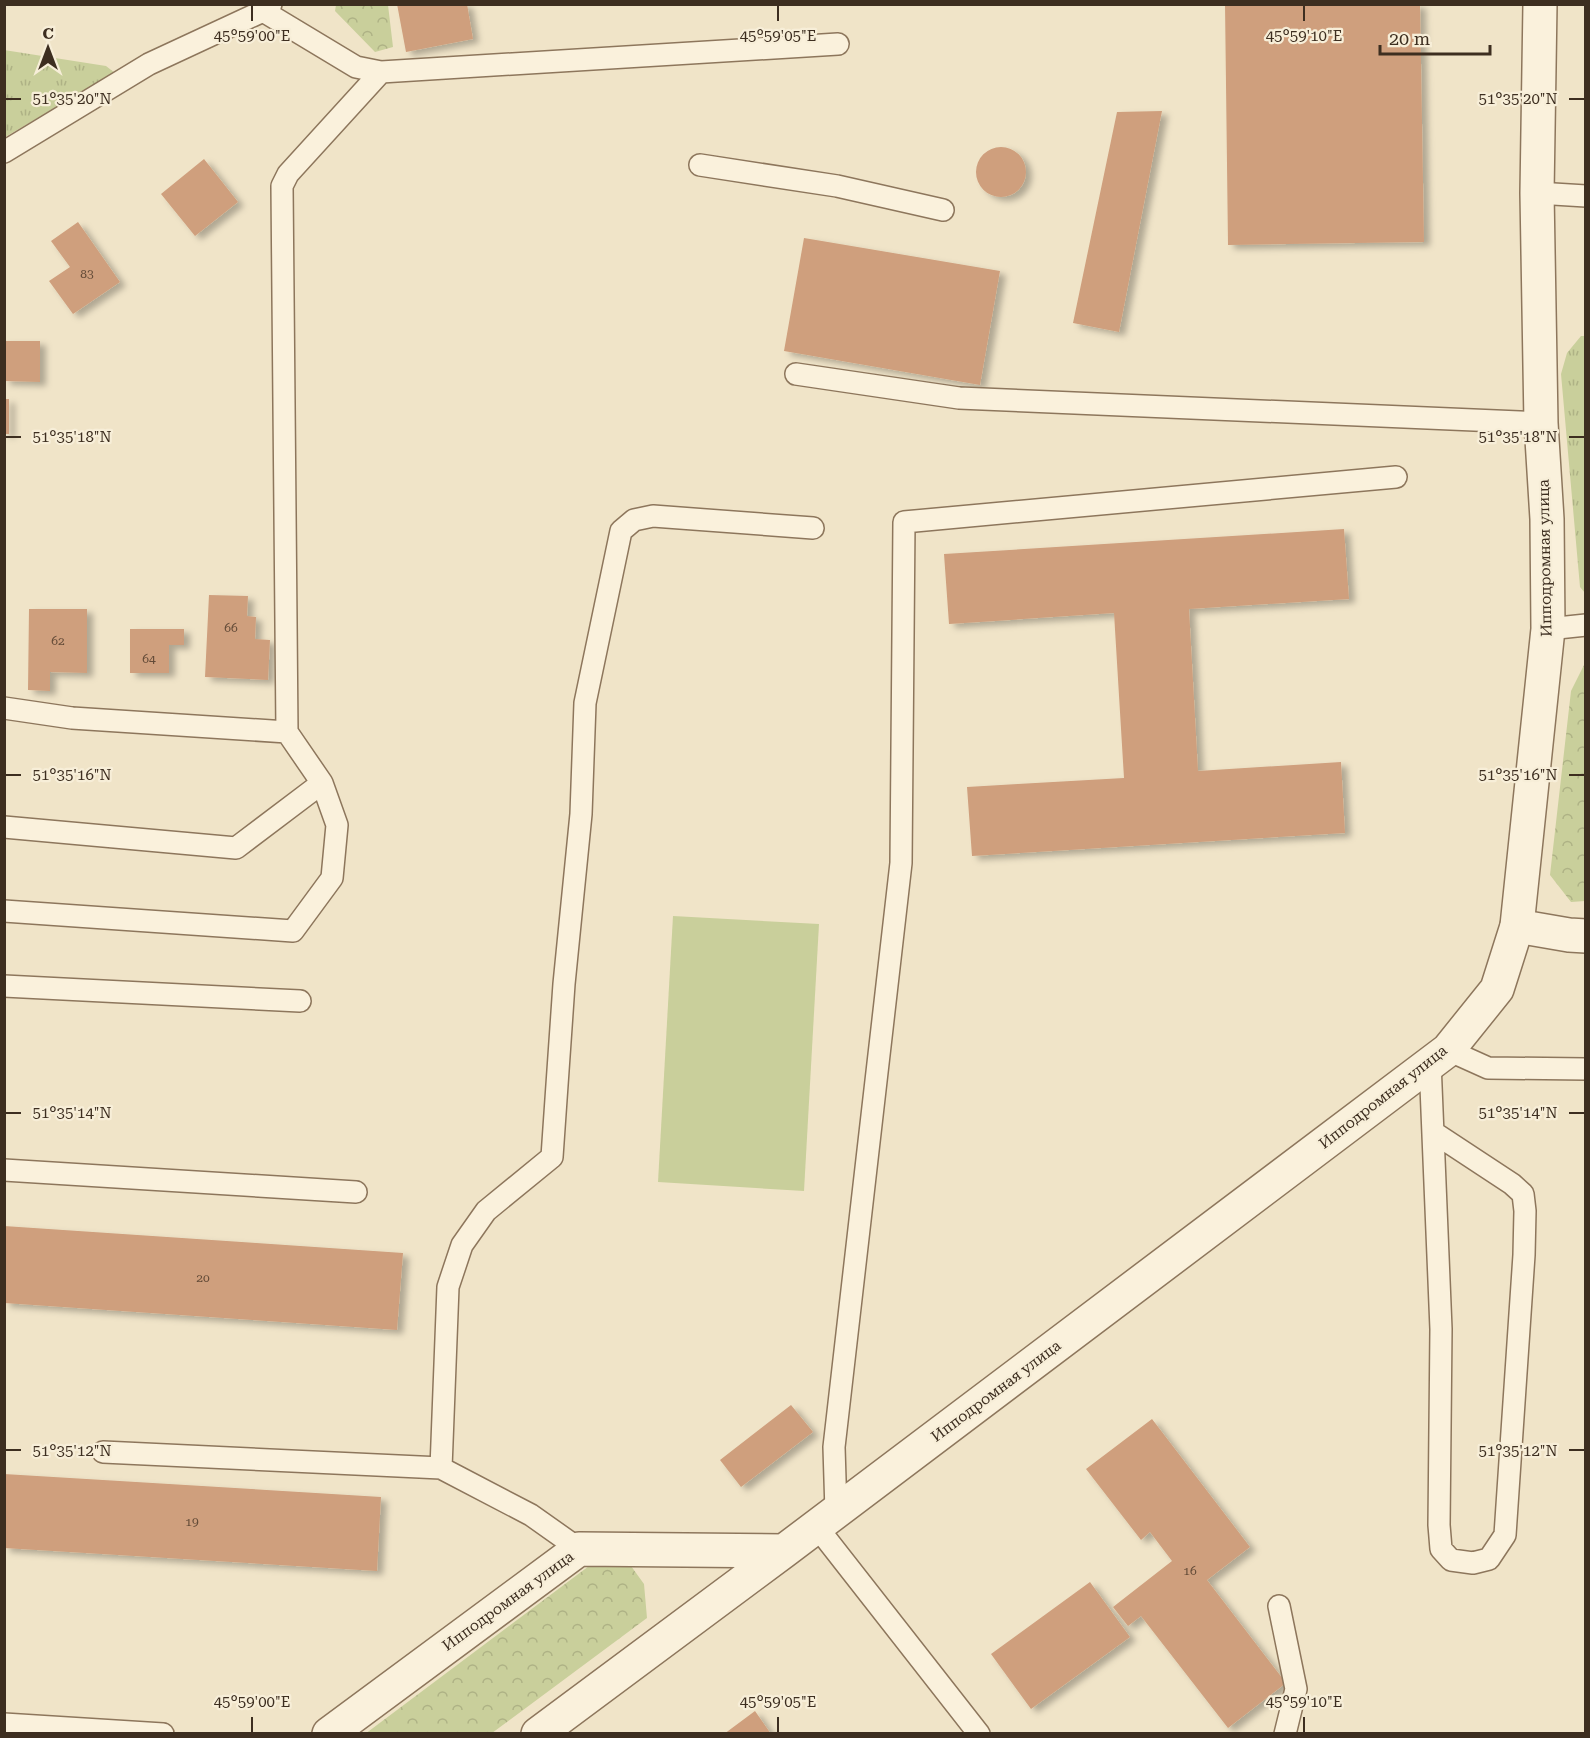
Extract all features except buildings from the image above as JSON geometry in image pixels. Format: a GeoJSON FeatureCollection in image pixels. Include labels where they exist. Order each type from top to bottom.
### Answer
{"type":"FeatureCollection","features":[{"type":"Feature","properties":{"kind":"street","name":"Ипподромная улица"},"geometry":{"type":"LineString","coordinates":[[538,1734],[1439,1056],[1497,989],[1517,926],[1548,629],[1547,519],[1541,423],[1537,193],[1540,4]]}},
{"type":"Feature","properties":{"kind":"street"},"geometry":{"type":"LineString","coordinates":[[1517,926],[1586,936]]}},
{"type":"Feature","properties":{"kind":"street","name":"Ипподромная улица"},"geometry":{"type":"LineString","coordinates":[[329,1734],[579,1549],[784,1551]]}},
{"type":"Feature","properties":{"kind":"lane"},"geometry":{"type":"LineString","coordinates":[[4,152],[149,64],[267,8],[356,67],[381,72],[838,44]]}},
{"type":"Feature","properties":{"kind":"lane"},"geometry":{"type":"LineString","coordinates":[[4,910],[293,931],[332,878],[337,825],[322,783],[287,732],[282,186],[288,174],[381,72]]}},
{"type":"Feature","properties":{"kind":"lane"},"geometry":{"type":"LineString","coordinates":[[700,165],[837,186],[943,210]]}},
{"type":"Feature","properties":{"kind":"lane"},"geometry":{"type":"LineString","coordinates":[[1537,193],[1586,196]]}},
{"type":"Feature","properties":{"kind":"lane"},"geometry":{"type":"LineString","coordinates":[[796,374],[959,398],[1541,423]]}},
{"type":"Feature","properties":{"kind":"lane"},"geometry":{"type":"LineString","coordinates":[[979,1734],[826,1519],[902,863],[904,522],[1396,477]]}},
{"type":"Feature","properties":{"kind":"lane"},"geometry":{"type":"LineString","coordinates":[[441,1468],[448,1287],[462,1245],[486,1211],[552,1156],[564,984],[581,814],[585,703],[621,531],[634,520],[653,516],[813,528]]}},
{"type":"Feature","properties":{"kind":"lane"},"geometry":{"type":"LineString","coordinates":[[1548,629],[1586,625]]}},
{"type":"Feature","properties":{"kind":"lane"},"geometry":{"type":"LineString","coordinates":[[4,708],[72,718],[287,732]]}},
{"type":"Feature","properties":{"kind":"lane"},"geometry":{"type":"LineString","coordinates":[[4,826],[236,848],[322,783]]}},
{"type":"Feature","properties":{"kind":"lane"},"geometry":{"type":"LineString","coordinates":[[4,986],[300,1002]]}},
{"type":"Feature","properties":{"kind":"lane"},"geometry":{"type":"LineString","coordinates":[[1433,1132],[1512,1184],[1523,1194],[1525,1211],[1505,1535],[1489,1558],[1473,1563],[1451,1560],[1441,1549],[1439,1525],[1441,1329],[1433,1132],[1439,1056],[1488,1068],[1586,1070]]}},
{"type":"Feature","properties":{"kind":"lane"},"geometry":{"type":"LineString","coordinates":[[4,1170],[356,1192]]}},
{"type":"Feature","properties":{"kind":"lane"},"geometry":{"type":"LineString","coordinates":[[103,1452],[441,1468],[531,1515],[579,1549]]}},
{"type":"Feature","properties":{"kind":"lane"},"geometry":{"type":"LineString","coordinates":[[1279,1606],[1296,1689],[1285,1734]]}},
{"type":"Feature","properties":{"kind":"lane"},"geometry":{"type":"LineString","coordinates":[[4,1724],[163,1734]]}},
{"type":"Feature","properties":{"kind":"green space"},"geometry":{"type":"Polygon","coordinates":[[[336,5],[388,5],[393,47],[375,52],[335,11],[336,5]]]}},
{"type":"Feature","properties":{"kind":"green space"},"geometry":{"type":"Polygon","coordinates":[[[4,50],[106,66],[115,73],[5,137],[4,50]]]}},
{"type":"Feature","properties":{"kind":"green space"},"geometry":{"type":"Polygon","coordinates":[[[1581,336],[1586,336],[1585,593],[1580,587],[1561,374],[1567,353],[1581,336]]]}},
{"type":"Feature","properties":{"kind":"green space"},"geometry":{"type":"Polygon","coordinates":[[[1585,663],[1585,901],[1571,902],[1550,875],[1571,691],[1585,663]]]}},
{"type":"Feature","properties":{"kind":"green space"},"geometry":{"type":"Polygon","coordinates":[[[673,916],[819,924],[804,1191],[658,1182],[673,916]]]}},
{"type":"Feature","properties":{"kind":"green space"},"geometry":{"type":"Polygon","coordinates":[[[593,1563],[631,1566],[644,1584],[647,1618],[492,1733],[365,1734],[593,1563]]]}}]}
